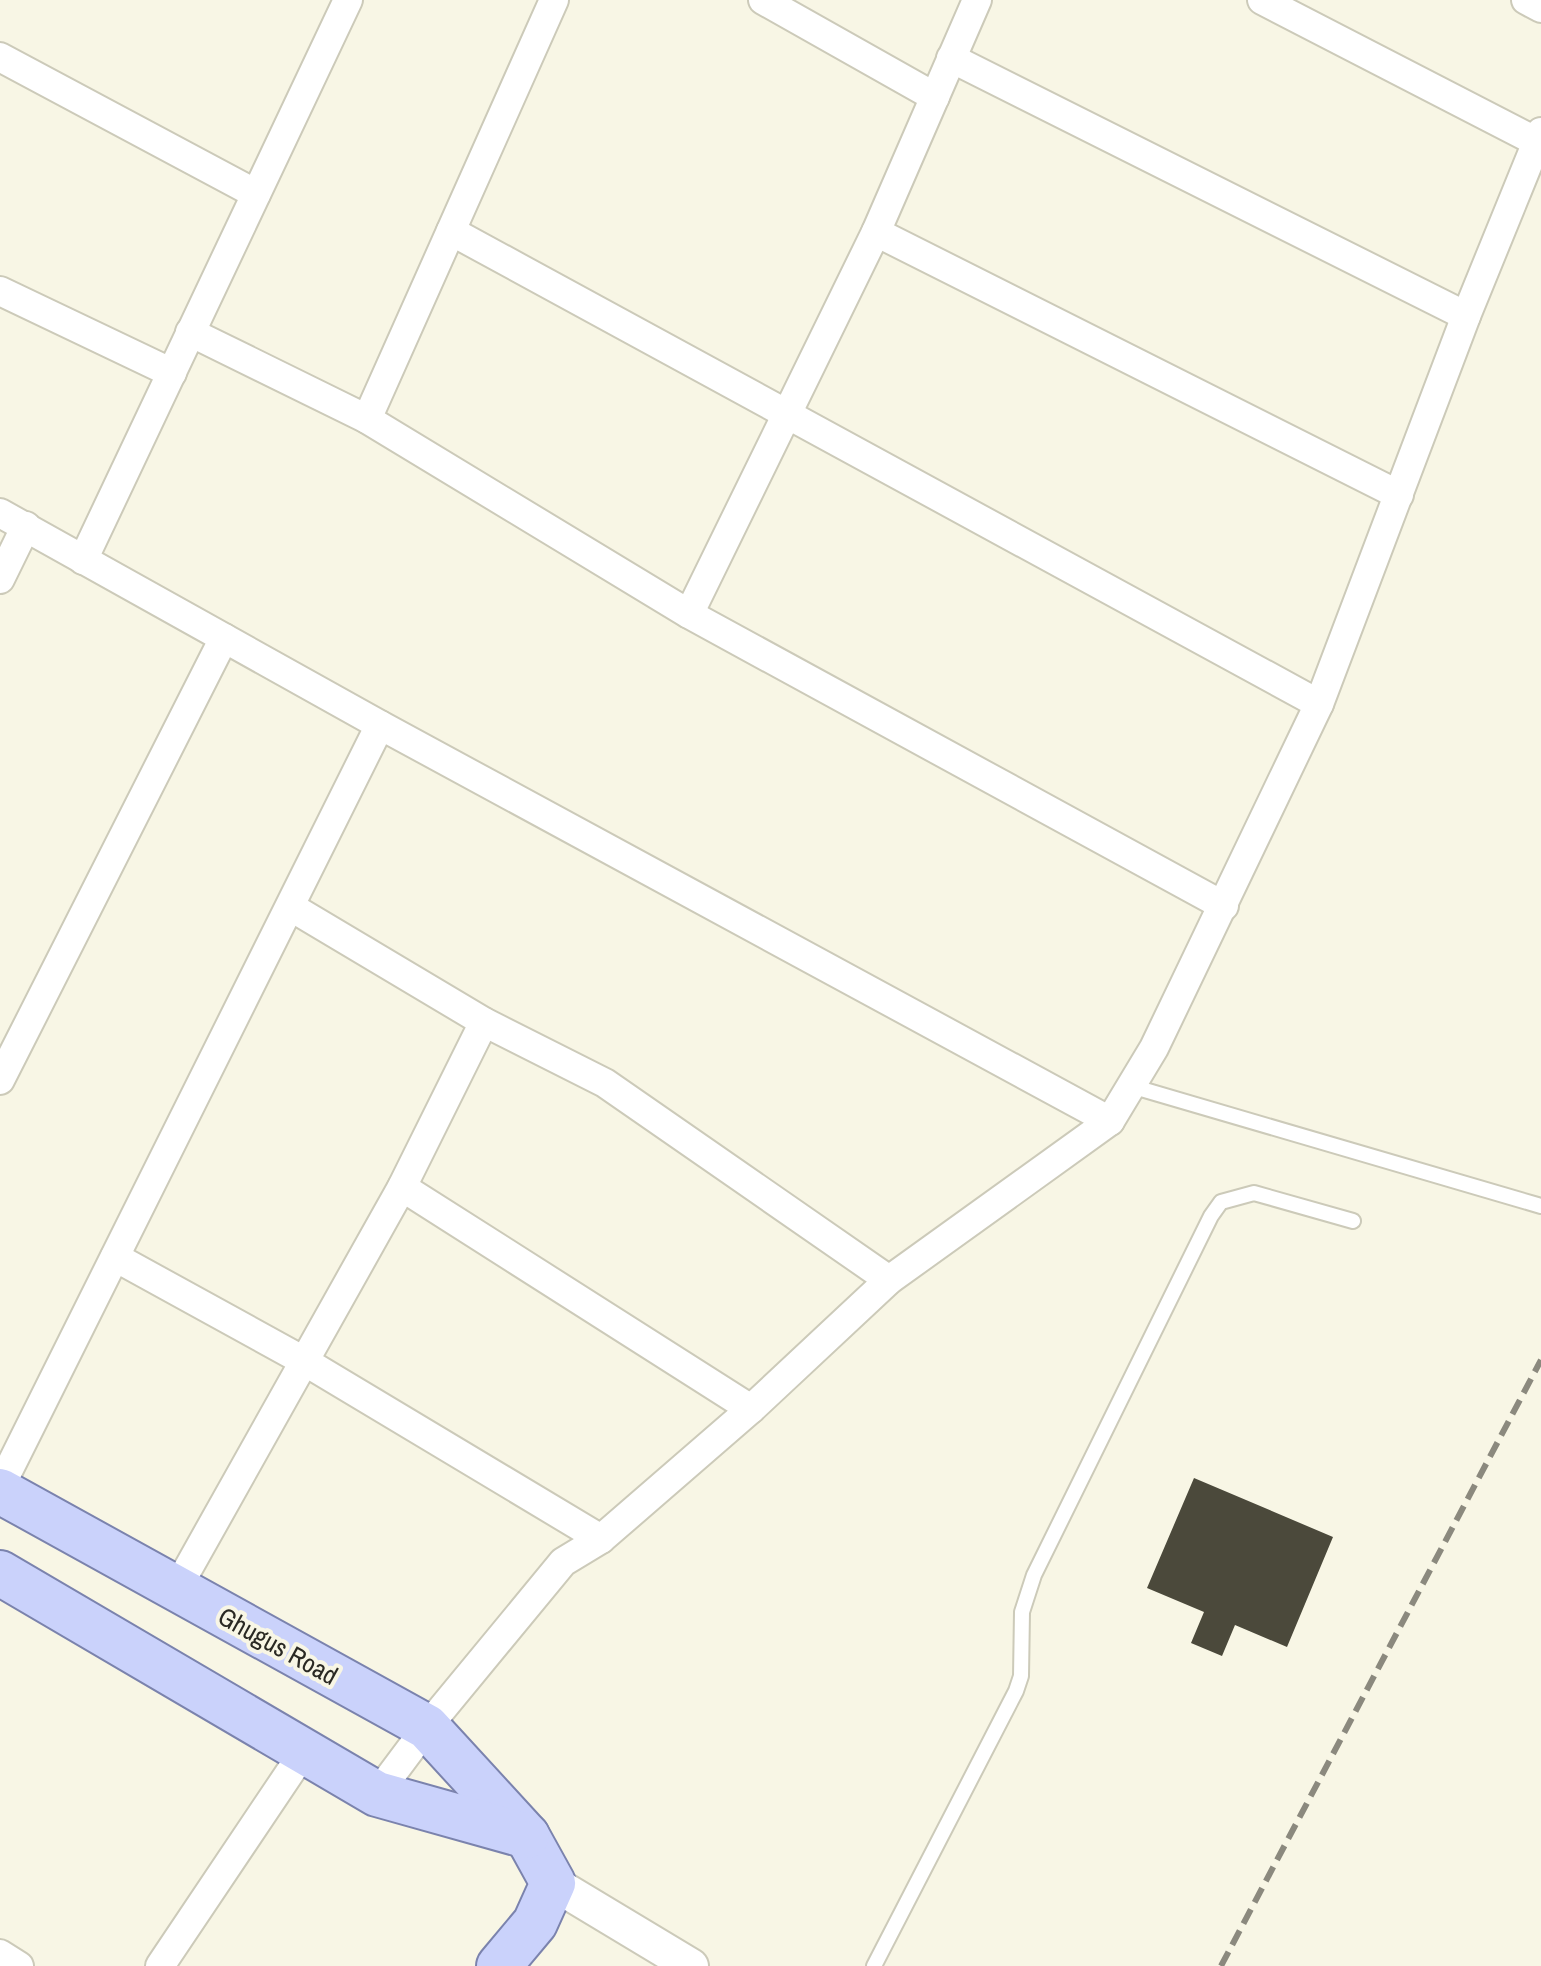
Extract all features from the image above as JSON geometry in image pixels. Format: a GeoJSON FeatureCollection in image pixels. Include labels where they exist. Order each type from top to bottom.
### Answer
{"type":"FeatureCollection","features":[{"type":"Feature","properties":{"kind":"main road","name":"Ghugus Road"},"geometry":{"type":"LineString","coordinates":[[0,1489],[176,1590],[427,1727],[527,1836],[553,1883]]}},
{"type":"Feature","properties":{"kind":"main road"},"geometry":{"type":"LineString","coordinates":[[0,1573],[377,1794],[527,1836]]}},
{"type":"Feature","properties":{"kind":"main road"},"geometry":{"type":"LineString","coordinates":[[499,1966],[535,1923],[553,1883]]}},
{"type":"Feature","properties":{"kind":"street"},"geometry":{"type":"LineString","coordinates":[[367,419],[554,0]]}},
{"type":"Feature","properties":{"kind":"street"},"geometry":{"type":"LineString","coordinates":[[763,0],[935,97]]}},
{"type":"Feature","properties":{"kind":"street"},"geometry":{"type":"LineString","coordinates":[[689,614],[876,232],[977,0]]}},
{"type":"Feature","properties":{"kind":"street"},"geometry":{"type":"LineString","coordinates":[[377,1794],[427,1727],[563,1562],[601,1539],[751,1409],[889,1280],[1110,1121],[1154,1048],[1319,704],[1466,316],[1539,137],[1262,0]]}},
{"type":"Feature","properties":{"kind":"street"},"geometry":{"type":"LineString","coordinates":[[1526,0],[1541,8]]}},
{"type":"Feature","properties":{"kind":"street"},"geometry":{"type":"LineString","coordinates":[[83,560],[256,194],[340,3]]}},
{"type":"Feature","properties":{"kind":"street"},"geometry":{"type":"LineString","coordinates":[[0,57],[256,194]]}},
{"type":"Feature","properties":{"kind":"street"},"geometry":{"type":"LineString","coordinates":[[951,58],[1466,316]]}},
{"type":"Feature","properties":{"kind":"street"},"geometry":{"type":"LineString","coordinates":[[451,231],[1319,704]]}},
{"type":"Feature","properties":{"kind":"street"},"geometry":{"type":"LineString","coordinates":[[876,232],[1399,495]]}},
{"type":"Feature","properties":{"kind":"street"},"geometry":{"type":"LineString","coordinates":[[0,291],[172,373]]}},
{"type":"Feature","properties":{"kind":"street"},"geometry":{"type":"LineString","coordinates":[[190,332],[367,419],[689,614],[1224,906]]}},
{"type":"Feature","properties":{"kind":"street"},"geometry":{"type":"LineString","coordinates":[[0,513],[380,725],[1110,1121]]}},
{"type":"Feature","properties":{"kind":"street"},"geometry":{"type":"LineString","coordinates":[[0,579],[26,526]]}},
{"type":"Feature","properties":{"kind":"street"},"geometry":{"type":"LineString","coordinates":[[0,1080],[224,638]]}},
{"type":"Feature","properties":{"kind":"street"},"geometry":{"type":"LineString","coordinates":[[0,1489],[380,725]]}},
{"type":"Feature","properties":{"kind":"street"},"geometry":{"type":"LineString","coordinates":[[291,907],[484,1022],[605,1083],[889,1280]]}},
{"type":"Feature","properties":{"kind":"street"},"geometry":{"type":"LineString","coordinates":[[176,1590],[402,1187],[484,1022]]}},
{"type":"Feature","properties":{"kind":"street"},"geometry":{"type":"LineString","coordinates":[[402,1187],[751,1409]]}},
{"type":"Feature","properties":{"kind":"street"},"geometry":{"type":"LineString","coordinates":[[115,1257],[304,1361],[601,1539]]}},
{"type":"Feature","properties":{"kind":"street"},"geometry":{"type":"LineString","coordinates":[[160,1966],[305,1750]]}},
{"type":"Feature","properties":{"kind":"street"},"geometry":{"type":"LineString","coordinates":[[553,1883],[691,1966]]}},
{"type":"Feature","properties":{"kind":"street"},"geometry":{"type":"LineString","coordinates":[[0,1954],[19,1966]]}},
{"type":"Feature","properties":{"kind":"lane"},"geometry":{"type":"LineString","coordinates":[[1131,1086],[1541,1206]]}},
{"type":"Feature","properties":{"kind":"lane"},"geometry":{"type":"LineString","coordinates":[[874,1966],[1016,1691],[1021,1676],[1022,1612],[1034,1575],[1211,1216],[1221,1202],[1254,1193],[1353,1221]]}},
{"type":"Feature","properties":{"kind":"building"},"geometry":{"type":"Polygon","coordinates":[[[1194,1478],[1333,1537],[1287,1647],[1235,1625],[1222,1656],[1191,1643],[1204,1612],[1147,1588],[1194,1478]]]}},
{"type":"Feature","properties":{"kind":"railway"},"geometry":{"type":"LineString","coordinates":[[1221,1966],[1541,1360]]}}]}
